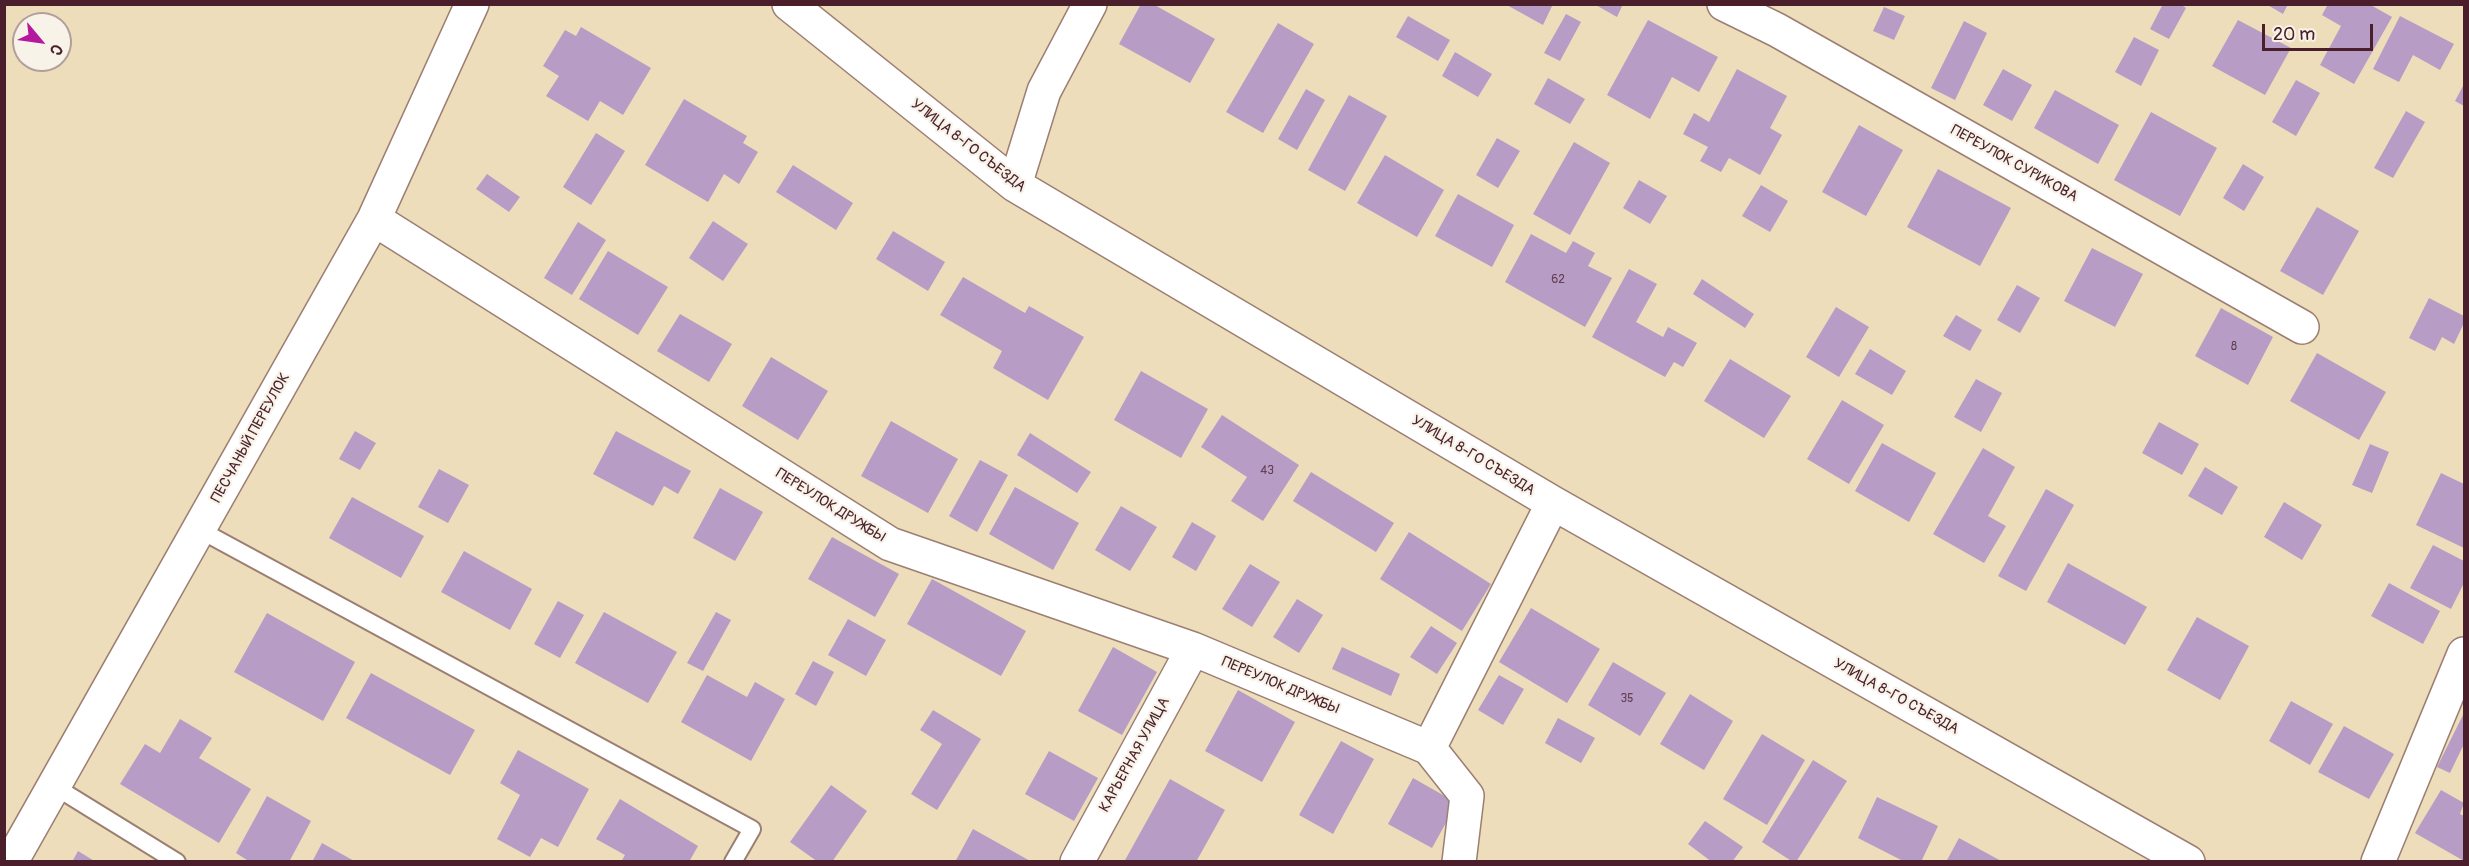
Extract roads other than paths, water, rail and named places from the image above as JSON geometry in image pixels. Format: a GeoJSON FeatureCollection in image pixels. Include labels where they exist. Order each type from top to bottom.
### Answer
{"type":"FeatureCollection","features":[{"type":"Feature","properties":{"kind":"street","name":"ПЕСЧАНЫЙ ПЕРЕУЛОК"},"geometry":{"type":"LineString","coordinates":[[11,861],[374,219],[472,4]]}},
{"type":"Feature","properties":{"kind":"street","name":"УЛИЦА 8-ГО СЪЕЗДА"},"geometry":{"type":"LineString","coordinates":[[789,4],[1015,185],[1553,503],[2188,861]]}},
{"type":"Feature","properties":{"kind":"street"},"geometry":{"type":"LineString","coordinates":[[1015,185],[1044,91],[1090,4]]}},
{"type":"Feature","properties":{"kind":"street","name":"ПЕРЕУЛОК СУРИКОВА"},"geometry":{"type":"LineString","coordinates":[[1724,4],[1783,17],[2302,327]]}},
{"type":"Feature","properties":{"kind":"street","name":"ПЕРЕУЛОК ДРУЖБЫ"},"geometry":{"type":"LineString","coordinates":[[374,219],[890,544],[1192,649],[1429,748]]}},
{"type":"Feature","properties":{"kind":"street"},"geometry":{"type":"LineString","coordinates":[[1459,861],[1467,796],[1429,748],[1553,503]]}},
{"type":"Feature","properties":{"kind":"street","name":"КАРЬЕРНАЯ УЛИЦА"},"geometry":{"type":"LineString","coordinates":[[1077,861],[1192,649]]}},
{"type":"Feature","properties":{"kind":"street"},"geometry":{"type":"LineString","coordinates":[[2378,861],[2464,654]]}},
{"type":"Feature","properties":{"kind":"lane"},"geometry":{"type":"LineString","coordinates":[[200,530],[752,830],[733,861]]}},
{"type":"Feature","properties":{"kind":"lane"},"geometry":{"type":"LineString","coordinates":[[54,786],[177,861]]}}]}
